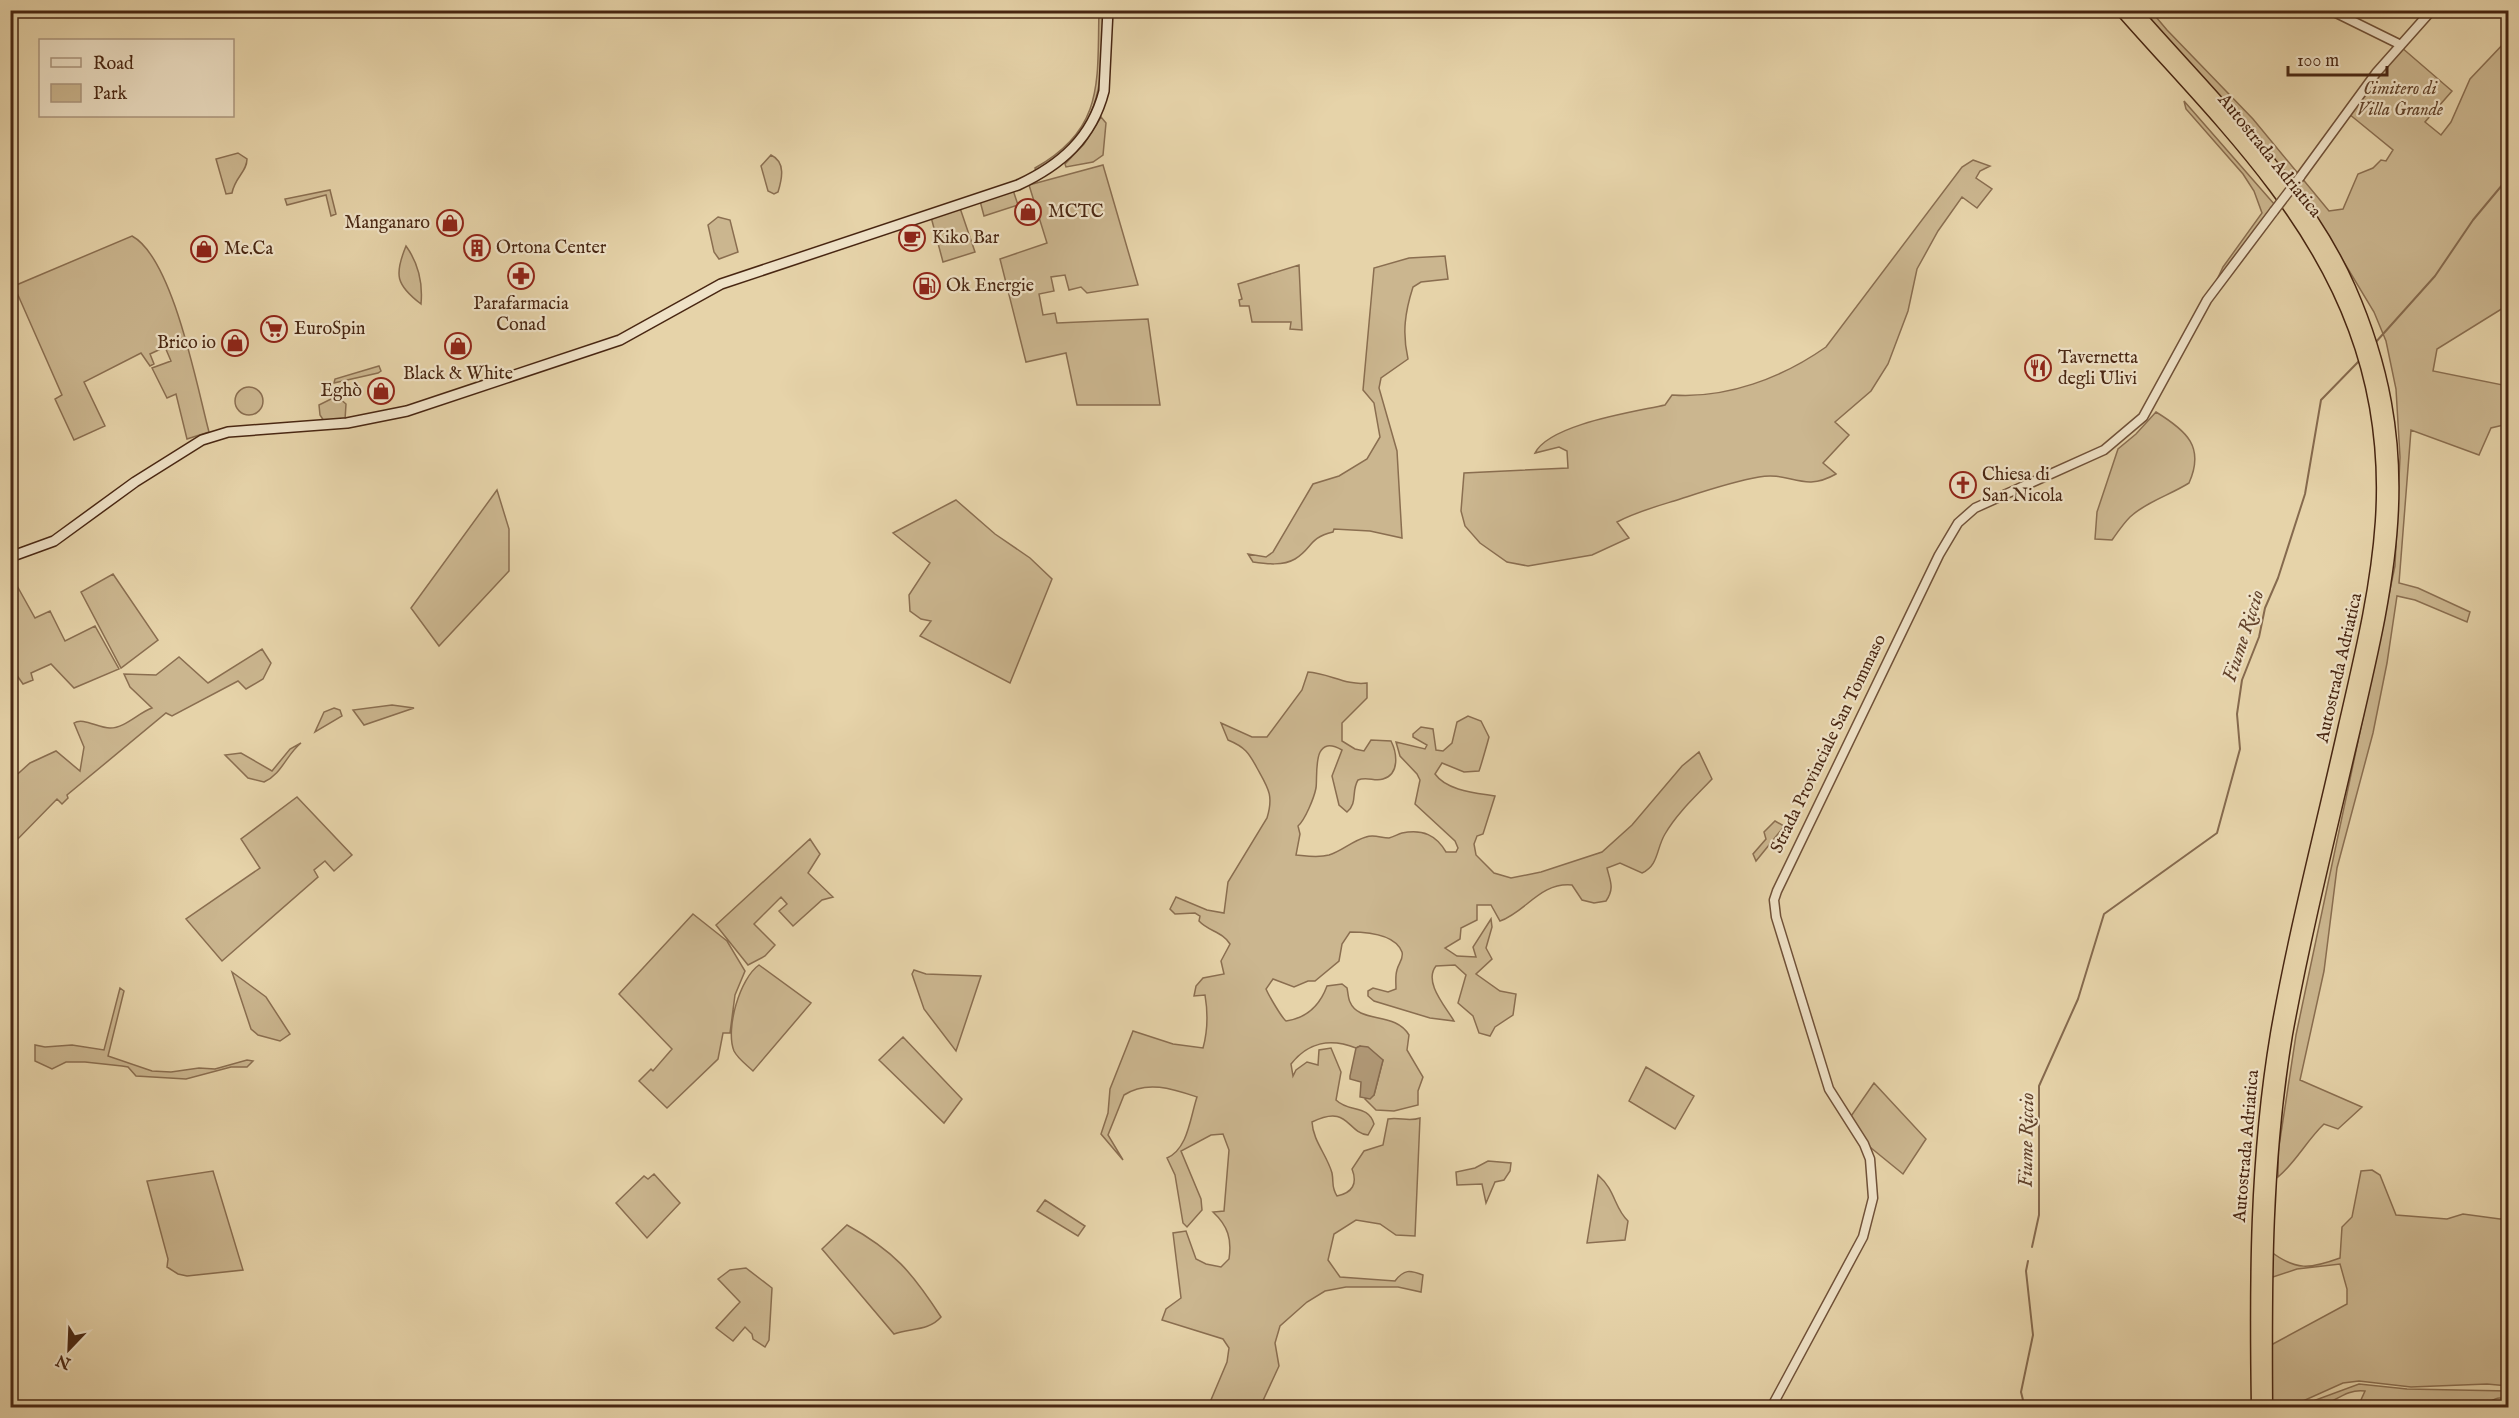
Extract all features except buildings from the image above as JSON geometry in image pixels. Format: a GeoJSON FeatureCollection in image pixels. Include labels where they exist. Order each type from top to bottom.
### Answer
{"type":"FeatureCollection","features":[{"type":"Feature","properties":{"kind":"highway","name":"Autostrada Adriatica"},"geometry":{"type":"LineString","coordinates":[[2122,10],[2263,171],[2322,248]]}},
{"type":"Feature","properties":{"kind":"highway","name":"Autostrada Adriatica"},"geometry":{"type":"LineString","coordinates":[[2134,10],[2285,184],[2322,248],[2369,371],[2387,458],[2383,575],[2278,1031],[2260,1168],[2258,1407]]}},
{"type":"Feature","properties":{"kind":"highway","name":"Autostrada Adriatica"},"geometry":{"type":"LineString","coordinates":[[2260,1259],[2266,1407]]}},
{"type":"Feature","properties":{"kind":"main road"},"geometry":{"type":"LineString","coordinates":[[13,555],[54,540],[192,444],[208,438],[250,429],[347,423],[406,411],[620,340],[721,284],[1018,184],[1042,173],[1074,150],[1086,134],[1101,102],[1108,10]]}},
{"type":"Feature","properties":{"kind":"street"},"geometry":{"type":"LineString","coordinates":[[2330,10],[2401,45]]}},
{"type":"Feature","properties":{"kind":"street","name":"Strada Provinciale San Tommaso"},"geometry":{"type":"LineString","coordinates":[[1771,1407],[1863,1237],[1872,1211],[1874,1188],[1870,1159],[1864,1144],[1829,1089],[1776,917],[1774,900],[1798,842],[1954,528],[1978,507],[2104,450],[2144,417],[2207,300],[2376,73],[2432,10]]}},
{"type":"Feature","properties":{"kind":"green space"},"geometry":{"type":"Polygon","coordinates":[[[1099,11],[1104,11],[1102,65],[1096,100],[1090,116],[1070,147],[1036,172],[1035,168],[1058,153],[1074,137],[1085,120],[1096,81],[1099,11]]]}},
{"type":"Feature","properties":{"kind":"green space","name":"Cimitero di Villa Grande"},"geometry":{"type":"Polygon","coordinates":[[[2141,11],[2151,11],[2253,119],[2329,211],[2343,209],[2358,174],[2373,168],[2381,160],[2386,161],[2393,150],[2349,114],[2401,47],[2452,91],[2425,122],[2441,135],[2451,122],[2470,79],[2508,39],[2508,305],[2437,349],[2433,371],[2508,386],[2508,424],[2491,428],[2479,455],[2411,430],[2399,583],[2418,588],[2470,612],[2467,622],[2415,600],[2397,596],[2373,733],[2337,868],[2324,971],[2300,1080],[2362,1107],[2338,1129],[2324,1124],[2278,1177],[2278,1153],[2296,1035],[2395,566],[2400,457],[2396,389],[2386,341],[2374,312],[2315,214],[2279,166],[2141,11]]]}},
{"type":"Feature","properties":{"kind":"green space"},"geometry":{"type":"Polygon","coordinates":[[[2184,101],[2275,205],[2214,286],[2223,267],[2262,213],[2254,191],[2243,174],[2186,109],[2184,101]]]}},
{"type":"Feature","properties":{"kind":"green space"},"geometry":{"type":"Polygon","coordinates":[[[1101,117],[1106,123],[1103,155],[1093,162],[1066,167],[1065,164],[1084,144],[1101,117]]]}},
{"type":"Feature","properties":{"kind":"green space"},"geometry":{"type":"Polygon","coordinates":[[[238,153],[247,159],[246,164],[232,193],[226,194],[216,159],[238,153]]]}},
{"type":"Feature","properties":{"kind":"green space"},"geometry":{"type":"Polygon","coordinates":[[[771,155],[779,162],[782,171],[778,192],[774,194],[768,191],[761,166],[771,155]]]}},
{"type":"Feature","properties":{"kind":"green space"},"geometry":{"type":"Polygon","coordinates":[[[1973,160],[1990,166],[1980,171],[1976,178],[1992,189],[1977,208],[1962,197],[1938,231],[1917,269],[1908,311],[1888,364],[1871,391],[1835,422],[1849,435],[1823,463],[1836,474],[1814,482],[1770,476],[1759,477],[1716,488],[1645,510],[1617,522],[1629,538],[1592,555],[1528,566],[1507,562],[1480,543],[1465,526],[1461,511],[1464,473],[1568,468],[1567,451],[1559,447],[1535,453],[1557,434],[1575,427],[1665,405],[1672,395],[1713,394],[1753,384],[1791,368],[1826,347],[1962,167],[1973,160]]]}},
{"type":"Feature","properties":{"kind":"green space"},"geometry":{"type":"Polygon","coordinates":[[[1103,165],[1138,285],[1087,293],[1081,287],[1069,290],[1065,275],[1051,277],[1054,291],[1039,294],[1043,315],[1055,313],[1057,323],[1148,319],[1160,405],[1077,405],[1066,353],[1026,362],[1000,259],[1047,243],[1029,185],[1103,165]]]}},
{"type":"Feature","properties":{"kind":"green space"},"geometry":{"type":"Polygon","coordinates":[[[330,190],[336,214],[331,216],[326,195],[287,205],[285,199],[330,190]]]}},
{"type":"Feature","properties":{"kind":"green space"},"geometry":{"type":"Polygon","coordinates":[[[1013,190],[1018,205],[984,216],[980,201],[1013,190]]]}},
{"type":"Feature","properties":{"kind":"green space"},"geometry":{"type":"Polygon","coordinates":[[[960,208],[975,252],[943,262],[931,217],[960,208]]]}},
{"type":"Feature","properties":{"kind":"green space"},"geometry":{"type":"Polygon","coordinates":[[[718,217],[730,220],[738,252],[719,259],[714,252],[708,225],[718,217]]]}},
{"type":"Feature","properties":{"kind":"green space"},"geometry":{"type":"Polygon","coordinates":[[[132,236],[147,249],[160,270],[171,296],[190,356],[209,432],[187,439],[176,394],[167,398],[152,368],[171,361],[165,347],[150,354],[154,364],[150,366],[141,353],[84,382],[105,426],[74,440],[55,399],[62,395],[14,286],[132,236]]]}},
{"type":"Feature","properties":{"kind":"green space"},"geometry":{"type":"Polygon","coordinates":[[[406,246],[419,274],[421,304],[406,291],[400,279],[400,265],[406,246]]]}},
{"type":"Feature","properties":{"kind":"green space"},"geometry":{"type":"Polygon","coordinates":[[[1445,256],[1448,279],[1421,282],[1413,287],[1405,323],[1408,359],[1381,378],[1379,388],[1397,451],[1402,538],[1370,531],[1334,529],[1333,532],[1315,540],[1295,559],[1274,564],[1253,562],[1248,554],[1266,557],[1273,552],[1313,484],[1339,476],[1367,459],[1380,437],[1374,403],[1363,390],[1374,268],[1409,258],[1445,256]]]}},
{"type":"Feature","properties":{"kind":"green space"},"geometry":{"type":"Polygon","coordinates":[[[1299,265],[1302,330],[1290,329],[1291,322],[1252,322],[1249,306],[1240,306],[1239,300],[1242,299],[1238,284],[1299,265]]]}},
{"type":"Feature","properties":{"kind":"green space"},"geometry":{"type":"Polygon","coordinates":[[[379,366],[381,371],[378,373],[334,383],[335,379],[379,366]]]}},
{"type":"Feature","properties":{"kind":"green space"},"geometry":{"type":"Polygon","coordinates":[[[249,387],[259,391],[263,401],[259,411],[249,415],[239,411],[235,401],[239,391],[249,387]]]}},
{"type":"Feature","properties":{"kind":"green space"},"geometry":{"type":"Polygon","coordinates":[[[339,398],[346,404],[345,420],[324,421],[320,415],[319,405],[339,398]]]}},
{"type":"Feature","properties":{"kind":"green space"},"geometry":{"type":"Polygon","coordinates":[[[2156,412],[2176,426],[2190,441],[2195,459],[2189,483],[2136,512],[2112,540],[2095,539],[2097,512],[2118,449],[2136,434],[2156,412]]]}},
{"type":"Feature","properties":{"kind":"green space"},"geometry":{"type":"Polygon","coordinates":[[[497,490],[509,529],[509,571],[439,646],[411,608],[497,490]]]}},
{"type":"Feature","properties":{"kind":"green space"},"geometry":{"type":"Polygon","coordinates":[[[956,500],[995,534],[1030,558],[1052,579],[1010,683],[920,636],[931,621],[921,619],[910,611],[909,595],[930,563],[893,533],[956,500]]]}},
{"type":"Feature","properties":{"kind":"green space"},"geometry":{"type":"Polygon","coordinates":[[[113,574],[158,640],[121,668],[81,592],[113,574]]]}},
{"type":"Feature","properties":{"kind":"green space"},"geometry":{"type":"Polygon","coordinates":[[[16,584],[35,618],[50,611],[65,641],[95,626],[119,669],[74,688],[51,664],[31,673],[33,680],[23,684],[11,667],[11,585],[16,584]]]}},
{"type":"Feature","properties":{"kind":"green space"},"geometry":{"type":"Polygon","coordinates":[[[262,649],[271,663],[263,679],[246,689],[238,681],[172,716],[166,713],[67,795],[68,798],[62,804],[57,799],[11,846],[11,780],[30,763],[56,751],[80,771],[84,747],[74,723],[82,721],[105,728],[116,727],[152,708],[130,687],[124,674],[156,675],[179,657],[208,683],[262,649]]]}},
{"type":"Feature","properties":{"kind":"green space"},"geometry":{"type":"Polygon","coordinates":[[[1308,672],[1352,683],[1367,683],[1367,698],[1342,723],[1342,741],[1355,749],[1364,751],[1371,740],[1391,741],[1396,763],[1392,773],[1383,779],[1358,780],[1352,805],[1347,812],[1339,805],[1332,776],[1342,750],[1332,746],[1325,747],[1318,758],[1316,788],[1313,797],[1298,826],[1300,834],[1296,855],[1325,856],[1369,836],[1389,838],[1410,832],[1433,837],[1446,852],[1456,852],[1458,848],[1455,841],[1415,804],[1420,780],[1400,756],[1396,742],[1425,749],[1427,745],[1413,737],[1413,734],[1421,727],[1433,729],[1436,750],[1443,751],[1452,743],[1457,722],[1468,716],[1481,721],[1489,737],[1479,771],[1464,772],[1442,763],[1435,774],[1440,780],[1455,788],[1495,796],[1483,834],[1477,836],[1474,844],[1476,855],[1494,873],[1511,878],[1541,872],[1602,852],[1632,825],[1682,766],[1699,752],[1712,779],[1670,826],[1648,870],[1642,873],[1620,863],[1607,868],[1611,888],[1606,901],[1594,903],[1582,900],[1572,885],[1561,885],[1542,893],[1500,921],[1491,905],[1477,905],[1477,920],[1461,928],[1460,939],[1445,948],[1457,956],[1476,957],[1473,947],[1491,919],[1492,927],[1486,948],[1492,959],[1476,974],[1500,991],[1516,994],[1513,1015],[1495,1027],[1490,1036],[1479,1033],[1473,1016],[1458,1003],[1466,975],[1455,965],[1436,966],[1432,979],[1437,994],[1454,1021],[1430,1018],[1374,1001],[1368,996],[1368,991],[1373,988],[1388,992],[1396,989],[1396,972],[1402,957],[1402,952],[1393,941],[1379,935],[1350,932],[1342,944],[1339,961],[1315,981],[1308,981],[1294,987],[1273,979],[1266,989],[1286,1021],[1300,1017],[1312,1009],[1321,999],[1327,986],[1342,984],[1347,988],[1349,1000],[1355,1009],[1369,1016],[1395,1023],[1409,1035],[1407,1050],[1423,1077],[1418,1091],[1418,1105],[1394,1111],[1376,1110],[1365,1099],[1374,1095],[1383,1060],[1360,1046],[1356,1048],[1338,1043],[1320,1044],[1305,1051],[1291,1064],[1293,1076],[1296,1070],[1307,1062],[1318,1065],[1319,1050],[1331,1048],[1341,1072],[1336,1100],[1341,1104],[1363,1111],[1374,1124],[1368,1135],[1361,1133],[1340,1117],[1324,1117],[1312,1122],[1315,1135],[1332,1173],[1333,1187],[1337,1196],[1347,1193],[1352,1187],[1354,1174],[1352,1169],[1364,1151],[1383,1145],[1388,1119],[1420,1118],[1415,1236],[1396,1235],[1380,1224],[1356,1220],[1334,1234],[1328,1260],[1340,1277],[1395,1281],[1401,1274],[1418,1273],[1423,1275],[1421,1292],[1398,1287],[1346,1287],[1325,1291],[1307,1302],[1280,1326],[1275,1343],[1279,1366],[1260,1407],[1208,1407],[1227,1362],[1229,1348],[1223,1339],[1162,1320],[1166,1309],[1181,1298],[1173,1233],[1186,1231],[1196,1259],[1206,1264],[1221,1267],[1229,1259],[1228,1233],[1213,1212],[1224,1211],[1229,1150],[1223,1134],[1211,1135],[1181,1151],[1201,1199],[1202,1210],[1187,1227],[1183,1223],[1175,1175],[1167,1158],[1180,1148],[1184,1140],[1197,1097],[1160,1087],[1133,1090],[1124,1095],[1108,1135],[1123,1160],[1101,1134],[1108,1113],[1110,1089],[1133,1031],[1173,1044],[1203,1048],[1207,1028],[1206,1002],[1205,995],[1194,996],[1196,986],[1203,978],[1224,974],[1221,961],[1230,944],[1199,921],[1200,916],[1195,913],[1175,914],[1170,909],[1176,897],[1207,910],[1224,913],[1228,882],[1267,818],[1270,803],[1267,787],[1251,758],[1243,748],[1228,740],[1221,723],[1252,737],[1267,737],[1302,690],[1308,672]]]}},
{"type":"Feature","properties":{"kind":"green space"},"geometry":{"type":"Polygon","coordinates":[[[392,705],[414,708],[364,725],[353,710],[392,705]]]}},
{"type":"Feature","properties":{"kind":"green space"},"geometry":{"type":"Polygon","coordinates":[[[334,708],[340,710],[342,716],[315,732],[324,712],[334,708]]]}},
{"type":"Feature","properties":{"kind":"green space"},"geometry":{"type":"Polygon","coordinates":[[[301,743],[280,769],[264,782],[248,778],[225,755],[241,753],[272,771],[290,749],[301,743]]]}},
{"type":"Feature","properties":{"kind":"green space"},"geometry":{"type":"Polygon","coordinates":[[[297,797],[352,855],[334,871],[325,861],[314,870],[318,877],[222,961],[186,919],[260,868],[241,839],[297,797]]]}},
{"type":"Feature","properties":{"kind":"green space"},"geometry":{"type":"Polygon","coordinates":[[[1775,821],[1784,826],[1756,861],[1753,854],[1766,839],[1764,832],[1775,821]]]}},
{"type":"Feature","properties":{"kind":"green space"},"geometry":{"type":"Polygon","coordinates":[[[810,839],[820,854],[808,873],[833,897],[822,900],[793,926],[779,911],[787,904],[781,897],[754,924],[775,945],[765,956],[748,965],[716,925],[810,839]]]}},
{"type":"Feature","properties":{"kind":"green space"},"geometry":{"type":"Polygon","coordinates":[[[693,914],[727,941],[745,971],[735,995],[730,1033],[723,1033],[718,1059],[667,1108],[639,1081],[651,1069],[653,1071],[672,1049],[619,994],[693,914]]]}},
{"type":"Feature","properties":{"kind":"green space"},"geometry":{"type":"Polygon","coordinates":[[[759,965],[811,1003],[753,1071],[734,1051],[731,1030],[740,992],[759,965]]]}},
{"type":"Feature","properties":{"kind":"green space"},"geometry":{"type":"Polygon","coordinates":[[[914,970],[926,974],[981,976],[956,1051],[924,1009],[912,974],[914,970]]]}},
{"type":"Feature","properties":{"kind":"green space"},"geometry":{"type":"Polygon","coordinates":[[[232,972],[266,997],[290,1034],[280,1041],[258,1035],[251,1029],[232,972]]]}},
{"type":"Feature","properties":{"kind":"green space"},"geometry":{"type":"Polygon","coordinates":[[[120,988],[124,991],[108,1056],[152,1071],[171,1072],[199,1068],[215,1069],[247,1060],[253,1061],[247,1067],[231,1067],[186,1079],[136,1076],[128,1067],[85,1062],[66,1062],[52,1069],[35,1061],[35,1045],[45,1047],[72,1045],[104,1050],[120,988]]]}},
{"type":"Feature","properties":{"kind":"green space"},"geometry":{"type":"Polygon","coordinates":[[[903,1037],[962,1099],[944,1123],[879,1060],[903,1037]]]}},
{"type":"Feature","properties":{"kind":"green space"},"geometry":{"type":"Polygon","coordinates":[[[1646,1067],[1694,1096],[1675,1129],[1629,1101],[1646,1067]]]}},
{"type":"Feature","properties":{"kind":"green space"},"geometry":{"type":"Polygon","coordinates":[[[1874,1083],[1926,1139],[1903,1174],[1865,1143],[1849,1119],[1874,1083]]]}},
{"type":"Feature","properties":{"kind":"green space"},"geometry":{"type":"Polygon","coordinates":[[[1488,1161],[1511,1163],[1510,1171],[1504,1180],[1495,1182],[1486,1203],[1482,1184],[1457,1185],[1456,1172],[1475,1168],[1488,1161]]]}},
{"type":"Feature","properties":{"kind":"green space"},"geometry":{"type":"Polygon","coordinates":[[[2372,1170],[2380,1175],[2396,1215],[2447,1219],[2463,1214],[2500,1219],[2508,1217],[2508,1386],[2487,1384],[2411,1387],[2359,1381],[2343,1383],[2303,1401],[2271,1401],[2271,1345],[2347,1304],[2347,1289],[2340,1264],[2297,1269],[2270,1278],[2270,1251],[2288,1262],[2304,1266],[2340,1258],[2342,1227],[2352,1217],[2361,1171],[2372,1170]]]}},
{"type":"Feature","properties":{"kind":"green space"},"geometry":{"type":"Polygon","coordinates":[[[213,1171],[243,1270],[187,1276],[178,1274],[167,1267],[168,1259],[147,1181],[213,1171]]]}},
{"type":"Feature","properties":{"kind":"green space"},"geometry":{"type":"Polygon","coordinates":[[[654,1174],[680,1203],[647,1238],[616,1203],[644,1176],[648,1179],[654,1174]]]}},
{"type":"Feature","properties":{"kind":"green space"},"geometry":{"type":"Polygon","coordinates":[[[1598,1175],[1608,1187],[1620,1211],[1628,1221],[1625,1240],[1587,1243],[1598,1175]]]}},
{"type":"Feature","properties":{"kind":"green space"},"geometry":{"type":"Polygon","coordinates":[[[1045,1200],[1085,1226],[1078,1236],[1037,1211],[1045,1200]]]}},
{"type":"Feature","properties":{"kind":"green space"},"geometry":{"type":"Polygon","coordinates":[[[847,1225],[877,1244],[901,1264],[921,1287],[941,1317],[936,1322],[894,1334],[822,1249],[847,1225]]]}},
{"type":"Feature","properties":{"kind":"green space"},"geometry":{"type":"Polygon","coordinates":[[[746,1268],[772,1288],[769,1340],[765,1347],[753,1339],[752,1334],[745,1327],[733,1341],[716,1328],[740,1302],[718,1279],[730,1270],[746,1268]]]}},
{"type":"Feature","properties":{"kind":"green space"},"geometry":{"type":"Polygon","coordinates":[[[2359,1384],[2407,1389],[2508,1391],[2508,1401],[2502,1398],[2495,1399],[2485,1408],[2362,1407],[2360,1402],[2365,1391],[2358,1391],[2316,1408],[2272,1407],[2272,1405],[2305,1404],[2359,1384]]]}},
{"type":"Feature","properties":{"kind":"shaded area"},"geometry":{"type":"Polygon","coordinates":[[[1368,1047],[1383,1060],[1374,1095],[1370,1099],[1360,1097],[1361,1082],[1350,1079],[1356,1048],[1368,1047]]]}},
{"type":"Feature","properties":{"kind":"waterway","name":"Fiume Riccio"},"geometry":{"type":"LineString","coordinates":[[2375,343],[2435,276],[2473,220],[2508,178]]}},
{"type":"Feature","properties":{"kind":"waterway","name":"Fiume Riccio"},"geometry":{"type":"LineString","coordinates":[[2032,1247],[2039,1215],[2039,1086],[2078,999],[2104,914],[2217,833],[2240,749],[2237,714],[2242,680],[2259,637],[2265,608],[2278,578],[2305,494],[2321,400],[2359,361]]}},
{"type":"Feature","properties":{"kind":"waterway","name":"Fiume Riccio"},"geometry":{"type":"LineString","coordinates":[[2025,1408],[2021,1392],[2033,1335],[2026,1271],[2028,1261]]}},
{"type":"Feature","properties":{"kind":"place","name":"MCTC"},"geometry":{"type":"Point","coordinates":[1028,212]}},
{"type":"Feature","properties":{"kind":"place","name":"Manganaro"},"geometry":{"type":"Point","coordinates":[450,223]}},
{"type":"Feature","properties":{"kind":"place","name":"Kiko Bar"},"geometry":{"type":"Point","coordinates":[912,238]}},
{"type":"Feature","properties":{"kind":"place","name":"Ortona Center"},"geometry":{"type":"Point","coordinates":[477,248]}},
{"type":"Feature","properties":{"kind":"place","name":"Me.Ca"},"geometry":{"type":"Point","coordinates":[204,249]}},
{"type":"Feature","properties":{"kind":"place","name":"Parafarmacia Conad"},"geometry":{"type":"Point","coordinates":[521,276]}},
{"type":"Feature","properties":{"kind":"place","name":"Ok Energie"},"geometry":{"type":"Point","coordinates":[927,286]}},
{"type":"Feature","properties":{"kind":"place","name":"EuroSpin"},"geometry":{"type":"Point","coordinates":[274,329]}},
{"type":"Feature","properties":{"kind":"place","name":"Brico io"},"geometry":{"type":"Point","coordinates":[235,343]}},
{"type":"Feature","properties":{"kind":"place","name":"Black & White"},"geometry":{"type":"Point","coordinates":[458,346]}},
{"type":"Feature","properties":{"kind":"place","name":"Tavernetta degli Ulivi"},"geometry":{"type":"Point","coordinates":[2038,368]}},
{"type":"Feature","properties":{"kind":"place","name":"Eghò"},"geometry":{"type":"Point","coordinates":[381,391]}},
{"type":"Feature","properties":{"kind":"place","name":"Chiesa di San Nicola"},"geometry":{"type":"Point","coordinates":[1963,485]}}]}
